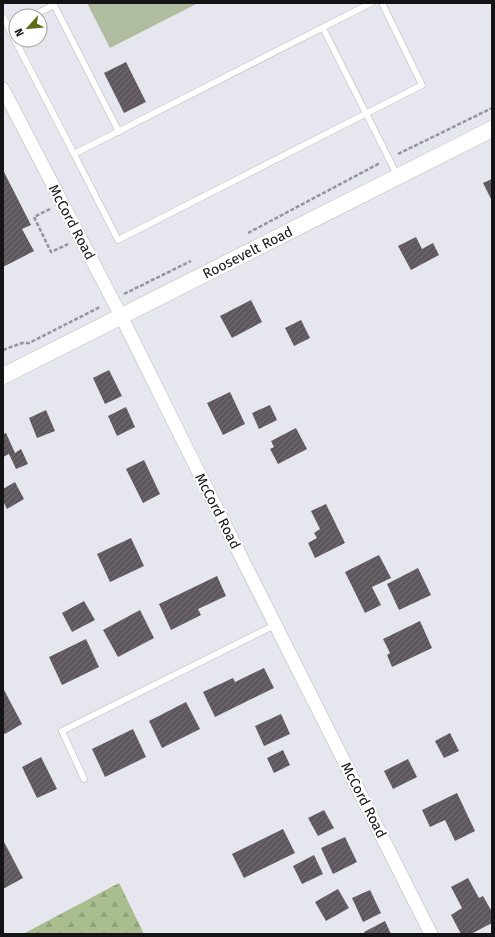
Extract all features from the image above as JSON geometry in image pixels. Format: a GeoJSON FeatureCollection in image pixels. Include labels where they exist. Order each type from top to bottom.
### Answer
{"type":"FeatureCollection","features":[{"type":"Feature","properties":{"kind":"street","name":"McCord Road"},"geometry":{"type":"LineString","coordinates":[[3,89],[113,300],[431,934]]}},
{"type":"Feature","properties":{"kind":"street","name":"Roosevelt Road"},"geometry":{"type":"LineString","coordinates":[[3,376],[492,129]]}},
{"type":"Feature","properties":{"kind":"lane"},"geometry":{"type":"LineString","coordinates":[[74,154],[371,3]]}},
{"type":"Feature","properties":{"kind":"lane"},"geometry":{"type":"LineString","coordinates":[[19,48],[118,240],[422,84],[382,3]]}},
{"type":"Feature","properties":{"kind":"lane"},"geometry":{"type":"LineString","coordinates":[[54,4],[119,132]]}},
{"type":"Feature","properties":{"kind":"lane"},"geometry":{"type":"LineString","coordinates":[[3,17],[8,26]]}},
{"type":"Feature","properties":{"kind":"lane"},"geometry":{"type":"LineString","coordinates":[[323,28],[398,177]]}},
{"type":"Feature","properties":{"kind":"lane"},"geometry":{"type":"LineString","coordinates":[[84,779],[62,731],[275,625]]}},
{"type":"Feature","properties":{"kind":"path"},"geometry":{"type":"LineString","coordinates":[[242,235],[492,108]]}},
{"type":"Feature","properties":{"kind":"path"},"geometry":{"type":"LineString","coordinates":[[52,208],[34,217],[51,252],[70,243]]}},
{"type":"Feature","properties":{"kind":"path"},"geometry":{"type":"LineString","coordinates":[[3,350],[22,343],[29,343],[193,260]]}},
{"type":"Feature","properties":{"kind":"green space"},"geometry":{"type":"Polygon","coordinates":[[[87,3],[198,3],[110,48],[87,3]]]}},
{"type":"Feature","properties":{"kind":"green space"},"geometry":{"type":"Polygon","coordinates":[[[119,883],[144,934],[23,934],[119,883]]]}},
{"type":"Feature","properties":{"kind":"building"},"geometry":{"type":"Polygon","coordinates":[[[126,62],[146,102],[124,113],[104,73],[126,62]]]}},
{"type":"Feature","properties":{"kind":"building"},"geometry":{"type":"Polygon","coordinates":[[[3,170],[31,225],[22,229],[34,251],[3,267],[3,170]]]}},
{"type":"Feature","properties":{"kind":"building"},"geometry":{"type":"Polygon","coordinates":[[[492,179],[492,201],[483,183],[492,179]]]}},
{"type":"Feature","properties":{"kind":"building"},"geometry":{"type":"Polygon","coordinates":[[[416,237],[422,249],[433,243],[439,255],[411,270],[398,246],[416,237]]]}},
{"type":"Feature","properties":{"kind":"building"},"geometry":{"type":"Polygon","coordinates":[[[251,300],[262,322],[232,338],[220,316],[251,300]]]}},
{"type":"Feature","properties":{"kind":"building"},"geometry":{"type":"Polygon","coordinates":[[[301,320],[310,338],[294,346],[285,328],[301,320]]]}},
{"type":"Feature","properties":{"kind":"building"},"geometry":{"type":"Polygon","coordinates":[[[109,370],[122,396],[105,404],[93,378],[109,370]]]}},
{"type":"Feature","properties":{"kind":"building"},"geometry":{"type":"Polygon","coordinates":[[[230,392],[245,424],[223,435],[207,403],[230,392]]]}},
{"type":"Feature","properties":{"kind":"building"},"geometry":{"type":"Polygon","coordinates":[[[270,405],[277,420],[259,429],[252,413],[270,405]]]}},
{"type":"Feature","properties":{"kind":"building"},"geometry":{"type":"Polygon","coordinates":[[[126,407],[135,427],[117,436],[108,416],[126,407]]]}},
{"type":"Feature","properties":{"kind":"building"},"geometry":{"type":"Polygon","coordinates":[[[46,410],[55,431],[37,438],[29,418],[46,410]]]}},
{"type":"Feature","properties":{"kind":"building"},"geometry":{"type":"Polygon","coordinates":[[[296,428],[307,449],[278,464],[270,449],[274,447],[271,441],[296,428]]]}},
{"type":"Feature","properties":{"kind":"building"},"geometry":{"type":"Polygon","coordinates":[[[6,433],[15,453],[21,449],[28,464],[16,469],[9,454],[3,457],[3,434],[6,433]]]}},
{"type":"Feature","properties":{"kind":"building"},"geometry":{"type":"Polygon","coordinates":[[[144,460],[160,494],[143,503],[126,469],[144,460]]]}},
{"type":"Feature","properties":{"kind":"building"},"geometry":{"type":"Polygon","coordinates":[[[15,482],[24,499],[7,509],[3,501],[3,489],[15,482]]]}},
{"type":"Feature","properties":{"kind":"building"},"geometry":{"type":"Polygon","coordinates":[[[326,504],[345,543],[315,558],[308,543],[317,538],[314,533],[320,529],[311,511],[326,504]]]}},
{"type":"Feature","properties":{"kind":"building"},"geometry":{"type":"Polygon","coordinates":[[[131,538],[144,566],[110,582],[97,554],[131,538]]]}},
{"type":"Feature","properties":{"kind":"building"},"geometry":{"type":"Polygon","coordinates":[[[379,555],[391,578],[372,587],[381,605],[365,613],[345,572],[379,555]]]}},
{"type":"Feature","properties":{"kind":"building"},"geometry":{"type":"Polygon","coordinates":[[[418,568],[431,595],[399,610],[387,584],[418,568]]]}},
{"type":"Feature","properties":{"kind":"building"},"geometry":{"type":"Polygon","coordinates":[[[217,576],[226,596],[198,609],[201,615],[171,630],[159,604],[217,576]]]}},
{"type":"Feature","properties":{"kind":"building"},"geometry":{"type":"Polygon","coordinates":[[[84,601],[95,620],[72,632],[62,613],[84,601]]]}},
{"type":"Feature","properties":{"kind":"building"},"geometry":{"type":"Polygon","coordinates":[[[140,610],[154,638],[118,657],[103,630],[140,610]]]}},
{"type":"Feature","properties":{"kind":"building"},"geometry":{"type":"Polygon","coordinates":[[[420,621],[432,648],[392,667],[387,655],[390,653],[383,639],[420,621]]]}},
{"type":"Feature","properties":{"kind":"building"},"geometry":{"type":"Polygon","coordinates":[[[86,639],[99,667],[62,685],[49,657],[86,639]]]}},
{"type":"Feature","properties":{"kind":"building"},"geometry":{"type":"Polygon","coordinates":[[[264,668],[274,688],[215,717],[203,692],[233,678],[235,682],[264,668]]]}},
{"type":"Feature","properties":{"kind":"building"},"geometry":{"type":"Polygon","coordinates":[[[3,688],[22,724],[3,735],[3,688]]]}},
{"type":"Feature","properties":{"kind":"building"},"geometry":{"type":"Polygon","coordinates":[[[186,702],[200,729],[162,748],[149,721],[186,702]]]}},
{"type":"Feature","properties":{"kind":"building"},"geometry":{"type":"Polygon","coordinates":[[[281,714],[290,734],[264,746],[255,726],[281,714]]]}},
{"type":"Feature","properties":{"kind":"building"},"geometry":{"type":"Polygon","coordinates":[[[133,729],[146,757],[105,777],[92,749],[133,729]]]}},
{"type":"Feature","properties":{"kind":"building"},"geometry":{"type":"Polygon","coordinates":[[[450,733],[459,751],[444,758],[435,741],[450,733]]]}},
{"type":"Feature","properties":{"kind":"building"},"geometry":{"type":"Polygon","coordinates":[[[283,750],[290,765],[274,773],[267,758],[283,750]]]}},
{"type":"Feature","properties":{"kind":"building"},"geometry":{"type":"Polygon","coordinates":[[[41,757],[57,789],[37,798],[22,767],[41,757]]]}},
{"type":"Feature","properties":{"kind":"building"},"geometry":{"type":"Polygon","coordinates":[[[408,759],[417,777],[393,789],[384,771],[408,759]]]}},
{"type":"Feature","properties":{"kind":"building"},"geometry":{"type":"Polygon","coordinates":[[[457,793],[475,831],[455,841],[445,820],[430,827],[422,810],[457,793]]]}},
{"type":"Feature","properties":{"kind":"building"},"geometry":{"type":"Polygon","coordinates":[[[324,810],[334,828],[318,836],[308,818],[324,810]]]}},
{"type":"Feature","properties":{"kind":"building"},"geometry":{"type":"Polygon","coordinates":[[[283,829],[295,853],[244,878],[232,854],[283,829]]]}},
{"type":"Feature","properties":{"kind":"building"},"geometry":{"type":"Polygon","coordinates":[[[345,837],[357,862],[333,874],[321,848],[345,837]]]}},
{"type":"Feature","properties":{"kind":"building"},"geometry":{"type":"Polygon","coordinates":[[[3,840],[23,878],[3,889],[3,840]]]}},
{"type":"Feature","properties":{"kind":"building"},"geometry":{"type":"Polygon","coordinates":[[[314,855],[323,874],[302,884],[293,866],[314,855]]]}},
{"type":"Feature","properties":{"kind":"building"},"geometry":{"type":"Polygon","coordinates":[[[468,878],[479,898],[483,896],[492,912],[492,923],[471,934],[461,934],[451,915],[462,908],[451,887],[468,878]]]}},
{"type":"Feature","properties":{"kind":"building"},"geometry":{"type":"Polygon","coordinates":[[[338,889],[349,908],[326,921],[315,902],[338,889]]]}},
{"type":"Feature","properties":{"kind":"building"},"geometry":{"type":"Polygon","coordinates":[[[370,890],[381,913],[363,922],[352,898],[370,890]]]}},
{"type":"Feature","properties":{"kind":"building"},"geometry":{"type":"Polygon","coordinates":[[[385,921],[391,934],[365,934],[364,932],[385,921]]]}}]}
